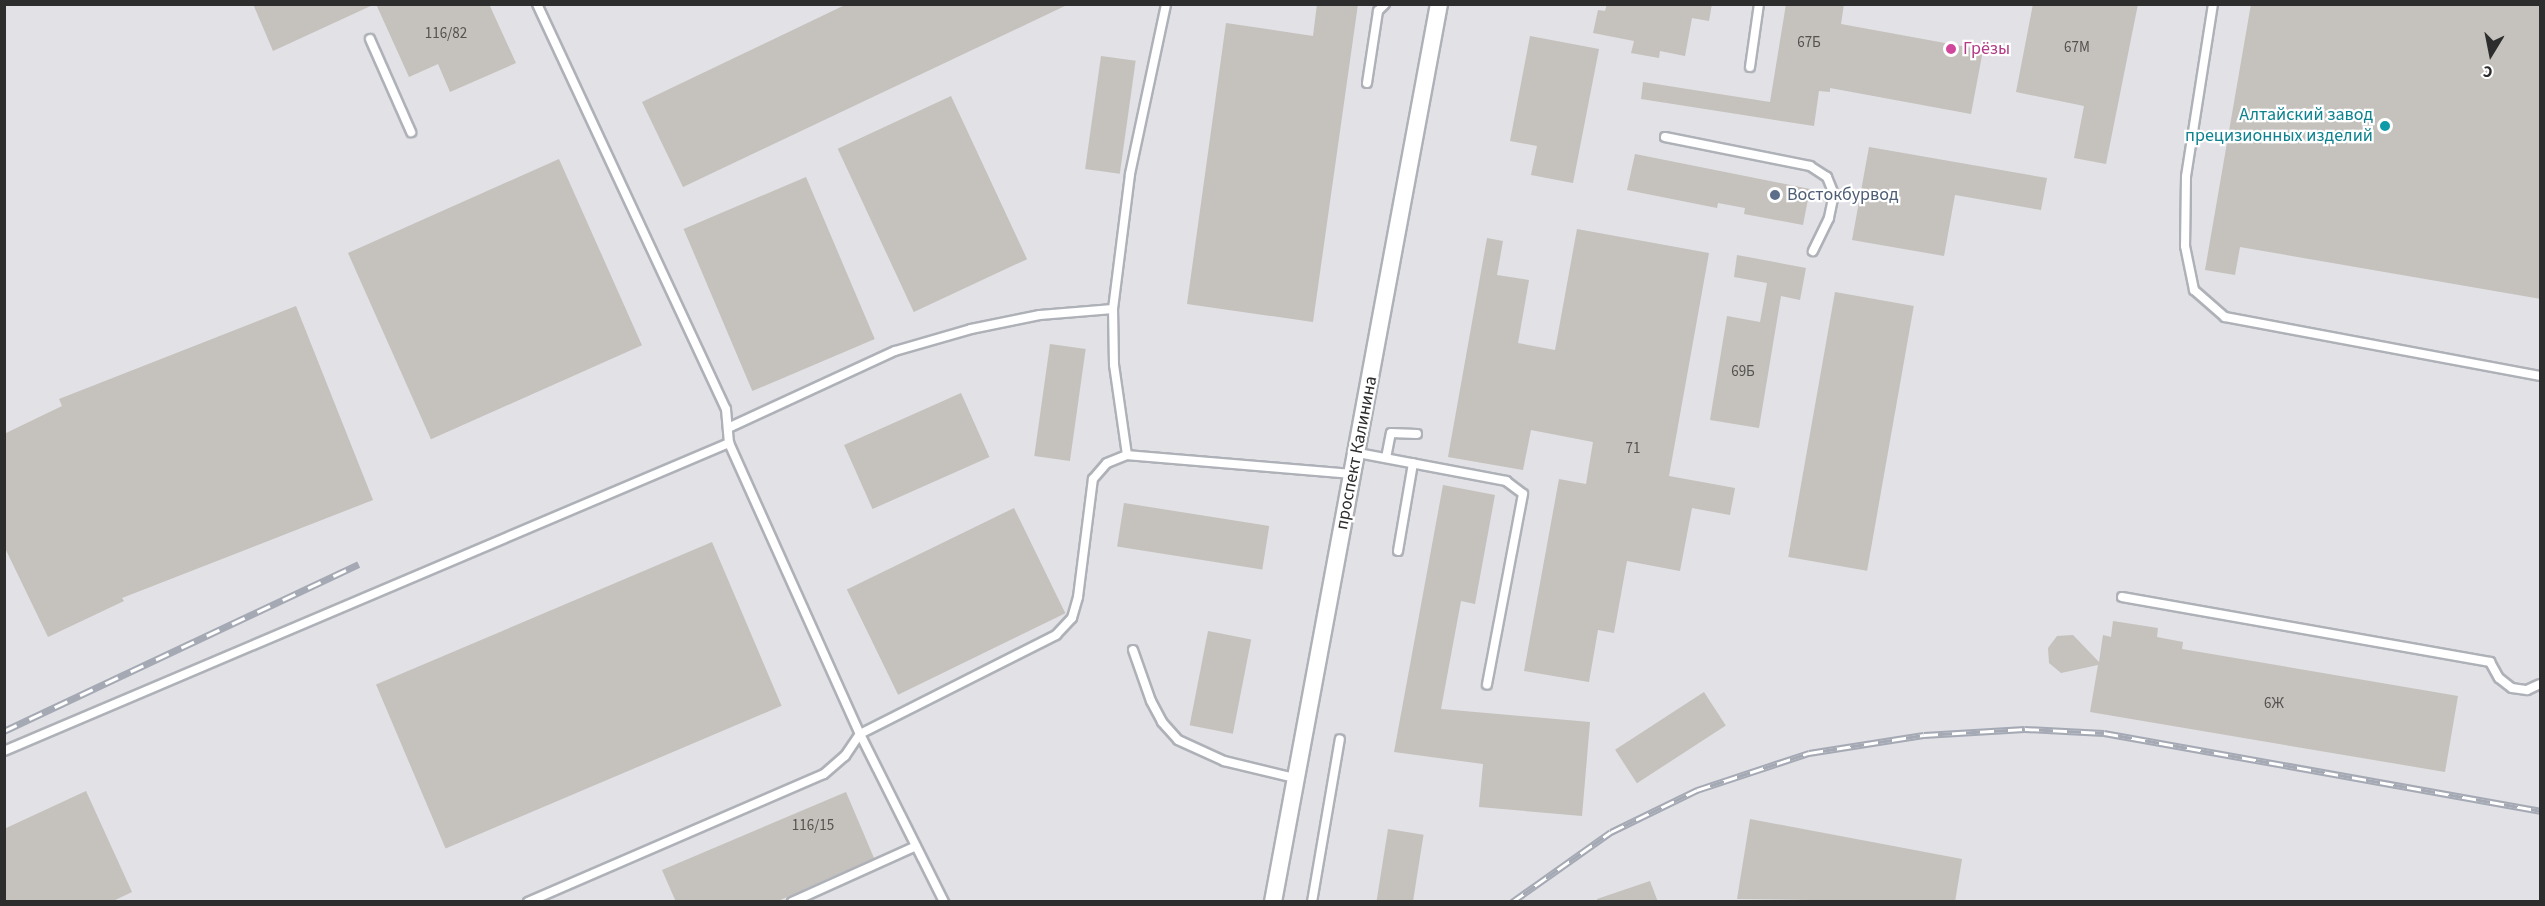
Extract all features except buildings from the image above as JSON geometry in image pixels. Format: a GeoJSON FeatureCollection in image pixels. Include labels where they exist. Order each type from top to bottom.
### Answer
{"type":"FeatureCollection","features":[{"type":"Feature","properties":{"kind":"street","name":"проспект Калинина"},"geometry":{"type":"LineString","coordinates":[[1273,902],[1358,453],[1439,4]]}},
{"type":"Feature","properties":{"kind":"lane"},"geometry":{"type":"LineString","coordinates":[[537,4],[726,409],[729,443],[860,734],[944,902]]}},
{"type":"Feature","properties":{"kind":"lane"},"geometry":{"type":"LineString","coordinates":[[1127,455],[1114,365],[1113,309],[1130,174],[1166,4]]}},
{"type":"Feature","properties":{"kind":"lane"},"geometry":{"type":"LineString","coordinates":[[1367,83],[1378,11],[1384,4]]}},
{"type":"Feature","properties":{"kind":"lane"},"geometry":{"type":"LineString","coordinates":[[1750,67],[1759,4]]}},
{"type":"Feature","properties":{"kind":"lane"},"geometry":{"type":"LineString","coordinates":[[2213,4],[2186,177],[2185,246],[2194,290],[2225,317],[2541,376]]}},
{"type":"Feature","properties":{"kind":"lane"},"geometry":{"type":"LineString","coordinates":[[370,39],[411,132]]}},
{"type":"Feature","properties":{"kind":"lane"},"geometry":{"type":"LineString","coordinates":[[1665,137],[1810,166],[1827,177],[1834,194],[1829,218],[1813,251]]}},
{"type":"Feature","properties":{"kind":"lane"},"geometry":{"type":"LineString","coordinates":[[728,428],[895,351],[971,329],[1040,315],[1113,309]]}},
{"type":"Feature","properties":{"kind":"lane"},"geometry":{"type":"LineString","coordinates":[[1386,458],[1391,433],[1417,434]]}},
{"type":"Feature","properties":{"kind":"lane"},"geometry":{"type":"LineString","coordinates":[[4,751],[729,443]]}},
{"type":"Feature","properties":{"kind":"lane"},"geometry":{"type":"LineString","coordinates":[[1358,453],[1506,481],[1524,494],[1487,685]]}},
{"type":"Feature","properties":{"kind":"lane"},"geometry":{"type":"LineString","coordinates":[[528,902],[824,774],[845,756],[860,734],[1056,635],[1072,618],[1078,597],[1093,479],[1107,463],[1127,455],[1354,474]]}},
{"type":"Feature","properties":{"kind":"lane"},"geometry":{"type":"LineString","coordinates":[[1398,551],[1413,463]]}},
{"type":"Feature","properties":{"kind":"lane"},"geometry":{"type":"LineString","coordinates":[[2122,597],[2490,662],[2499,678],[2512,688],[2527,690],[2541,684]]}},
{"type":"Feature","properties":{"kind":"lane"},"geometry":{"type":"LineString","coordinates":[[1133,650],[1151,701],[1162,722],[1178,740],[1224,761],[1295,778]]}},
{"type":"Feature","properties":{"kind":"lane"},"geometry":{"type":"LineString","coordinates":[[1312,902],[1340,740]]}},
{"type":"Feature","properties":{"kind":"lane"},"geometry":{"type":"LineString","coordinates":[[792,902],[916,846]]}},
{"type":"Feature","properties":{"kind":"shaded area"},"geometry":{"type":"Polygon","coordinates":[[[5,5],[2540,5],[2540,901],[5,901],[5,5]]]}},
{"type":"Feature","properties":{"kind":"railway"},"geometry":{"type":"LineString","coordinates":[[4,731],[359,564]]}},
{"type":"Feature","properties":{"kind":"railway"},"geometry":{"type":"LineString","coordinates":[[1512,902],[1611,832],[1697,790],[1809,753],[1924,735],[2025,729],[2104,733],[2540,811]]}},
{"type":"Feature","properties":{"kind":"place","name":"Грёзы"},"geometry":{"type":"Point","coordinates":[1951,49]}},
{"type":"Feature","properties":{"kind":"place","name":"Алтайский завод прецизионных изделий"},"geometry":{"type":"Point","coordinates":[2385,126]}},
{"type":"Feature","properties":{"kind":"place","name":"Востокбурвод"},"geometry":{"type":"Point","coordinates":[1775,195]}}]}
